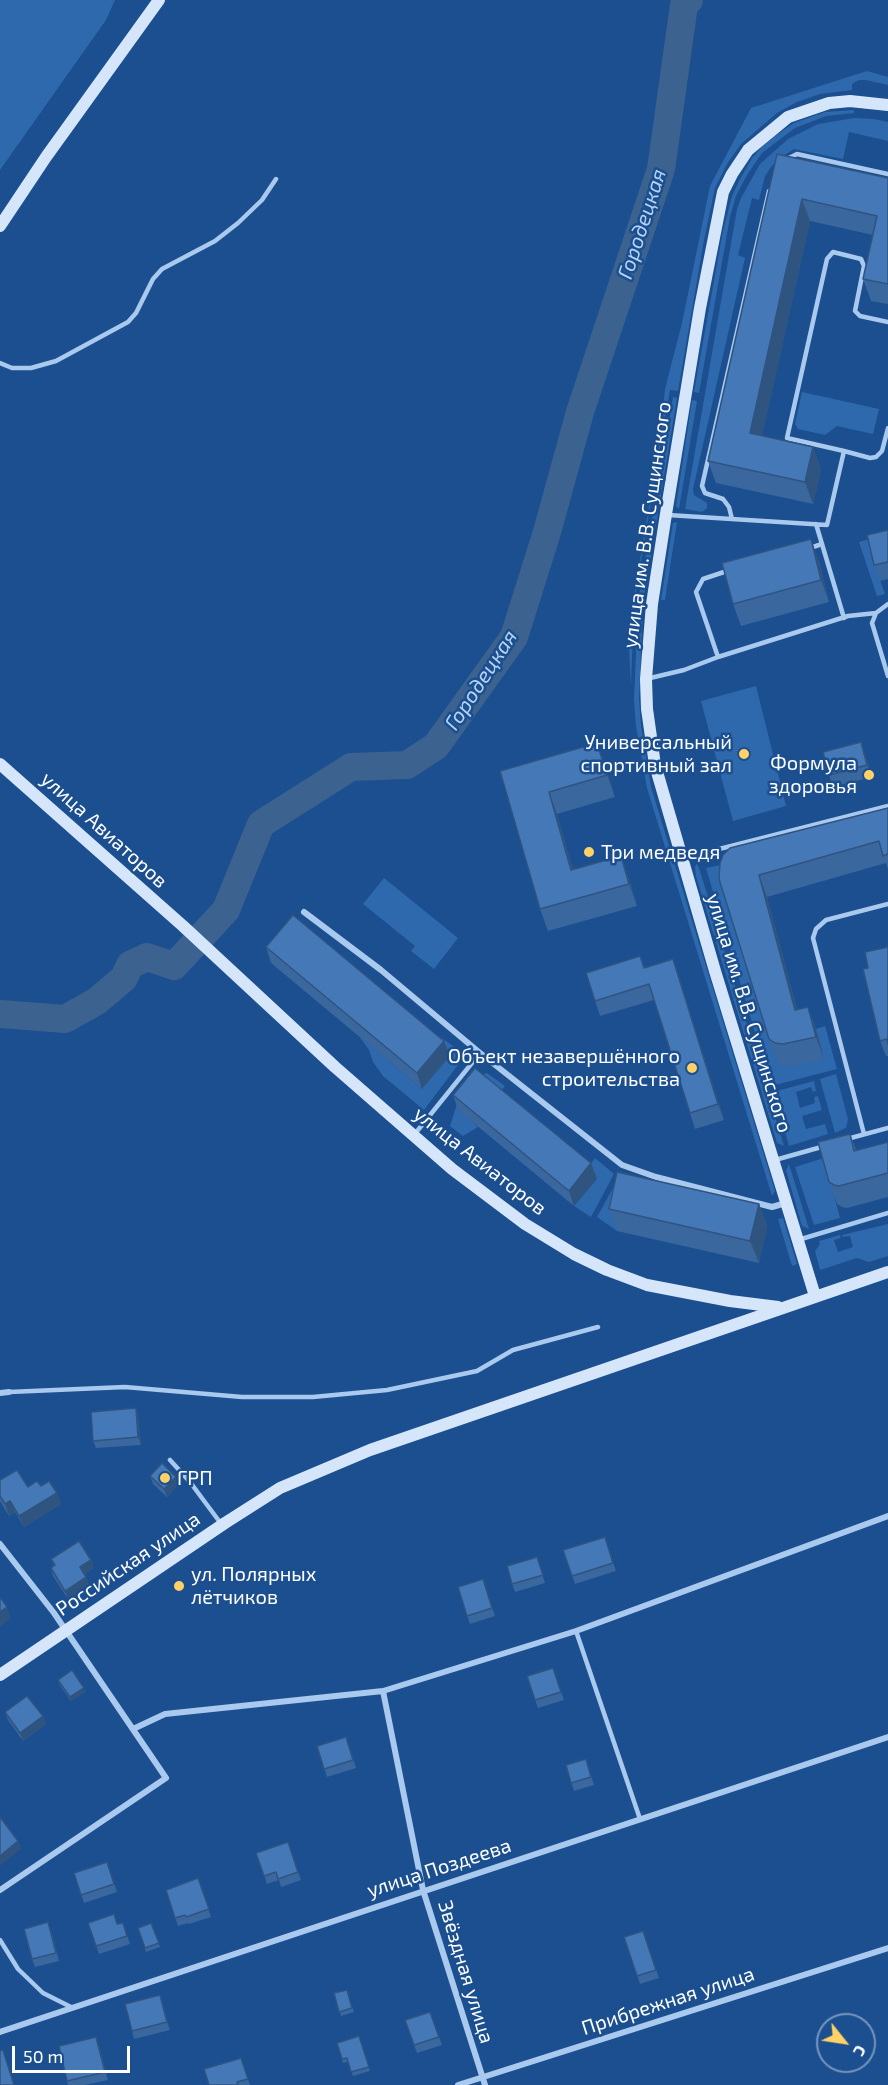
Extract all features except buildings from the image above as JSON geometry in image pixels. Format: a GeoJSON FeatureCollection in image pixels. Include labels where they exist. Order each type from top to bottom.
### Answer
{"type":"FeatureCollection","features":[{"type":"Feature","properties":{"kind":"street"},"geometry":{"type":"LineString","coordinates":[[0,226],[46,157],[159,0]]}},
{"type":"Feature","properties":{"kind":"street","name":"улица им. В.В. Сущинского"},"geometry":{"type":"LineString","coordinates":[[815,1296],[681,859],[651,745],[646,709],[646,679],[652,604],[666,514],[716,219],[723,192],[748,150],[788,117],[829,103],[850,100],[888,105]]}},
{"type":"Feature","properties":{"kind":"street","name":"улица Авиаторов"},"geometry":{"type":"LineString","coordinates":[[0,764],[183,926],[335,1067],[452,1169],[525,1224],[573,1254],[606,1270],[647,1285],[780,1308],[888,1272]]}},
{"type":"Feature","properties":{"kind":"street"},"geometry":{"type":"LineString","coordinates":[[304,912],[381,970],[480,1053],[622,1165],[656,1177],[772,1207],[787,1203]]}},
{"type":"Feature","properties":{"kind":"street","name":"Российская улица"},"geometry":{"type":"LineString","coordinates":[[0,1675],[280,1488],[370,1450],[780,1308]]}},
{"type":"Feature","properties":{"kind":"street"},"geometry":{"type":"LineString","coordinates":[[0,1392],[9,1392]]}},
{"type":"Feature","properties":{"kind":"street"},"geometry":{"type":"LineString","coordinates":[[133,1729],[165,1714],[383,1691],[576,1631],[888,1516]]}},
{"type":"Feature","properties":{"kind":"street"},"geometry":{"type":"LineString","coordinates":[[0,1544],[66,1630],[166,1778],[0,1890]]}},
{"type":"Feature","properties":{"kind":"street","name":"Звёздная улица"},"geometry":{"type":"LineString","coordinates":[[383,1691],[423,1890],[485,2085]]}},
{"type":"Feature","properties":{"kind":"street","name":"улица Поздеева"},"geometry":{"type":"LineString","coordinates":[[0,2032],[888,1737]]}},
{"type":"Feature","properties":{"kind":"street","name":"Прибрежная улица"},"geometry":{"type":"LineString","coordinates":[[458,2085],[888,1948]]}},
{"type":"Feature","properties":{"kind":"lane"},"geometry":{"type":"LineString","coordinates":[[781,164],[797,154],[888,174]]}},
{"type":"Feature","properties":{"kind":"lane"},"geometry":{"type":"LineString","coordinates":[[0,363],[12,368],[31,368],[56,361],[128,322],[136,313],[153,279],[162,269],[215,241],[238,223],[262,200],[276,179]]}},
{"type":"Feature","properties":{"kind":"lane"},"geometry":{"type":"LineString","coordinates":[[732,519],[729,507],[723,499],[705,493],[702,486],[771,181]]}},
{"type":"Feature","properties":{"kind":"lane"},"geometry":{"type":"LineString","coordinates":[[888,322],[860,316],[855,311],[864,266],[861,259],[833,252],[827,259],[787,438],[870,458],[876,457],[882,451],[888,428]]}},
{"type":"Feature","properties":{"kind":"lane"},"geometry":{"type":"LineString","coordinates":[[666,514],[827,525],[844,452]]}},
{"type":"Feature","properties":{"kind":"lane"},"geometry":{"type":"LineString","coordinates":[[816,524],[844,618]]}},
{"type":"Feature","properties":{"kind":"lane"},"geometry":{"type":"LineString","coordinates":[[800,551],[822,544]]}},
{"type":"Feature","properties":{"kind":"lane"},"geometry":{"type":"LineString","coordinates":[[718,657],[696,592],[704,579],[731,570]]}},
{"type":"Feature","properties":{"kind":"lane"},"geometry":{"type":"LineString","coordinates":[[646,679],[684,670],[848,616],[876,613],[888,604]]}},
{"type":"Feature","properties":{"kind":"lane"},"geometry":{"type":"LineString","coordinates":[[876,613],[872,623],[888,676]]}},
{"type":"Feature","properties":{"kind":"lane"},"geometry":{"type":"LineString","coordinates":[[681,859],[888,806]]}},
{"type":"Feature","properties":{"kind":"lane"},"geometry":{"type":"LineString","coordinates":[[864,1134],[813,938],[816,929],[826,920],[888,904]]}},
{"type":"Feature","properties":{"kind":"lane"},"geometry":{"type":"LineString","coordinates":[[414,1135],[480,1053]]}},
{"type":"Feature","properties":{"kind":"lane"},"geometry":{"type":"LineString","coordinates":[[844,1140],[888,1128]]}},
{"type":"Feature","properties":{"kind":"lane"},"geometry":{"type":"LineString","coordinates":[[774,1161],[834,1143]]}},
{"type":"Feature","properties":{"kind":"lane"},"geometry":{"type":"LineString","coordinates":[[798,1240],[888,1213]]}},
{"type":"Feature","properties":{"kind":"lane"},"geometry":{"type":"LineString","coordinates":[[9,1392],[125,1387],[242,1397],[313,1396],[387,1390],[477,1371],[513,1350],[598,1327]]}},
{"type":"Feature","properties":{"kind":"lane"},"geometry":{"type":"LineString","coordinates":[[170,1460],[190,1482],[222,1525]]}},
{"type":"Feature","properties":{"kind":"lane"},"geometry":{"type":"LineString","coordinates":[[576,1631],[639,1819]]}},
{"type":"Feature","properties":{"kind":"lane"},"geometry":{"type":"LineString","coordinates":[[0,1940],[18,1969],[43,1993],[73,2008]]}},
{"type":"Feature","properties":{"kind":"shaded area"},"geometry":{"type":"Polygon","coordinates":[[[0,0],[115,0],[106,20],[0,170],[0,0]]]}},
{"type":"Feature","properties":{"kind":"shaded area"},"geometry":{"type":"Polygon","coordinates":[[[867,71],[888,77],[888,85],[859,80],[852,84],[852,90],[820,94],[797,102],[777,113],[741,144],[727,164],[715,188],[678,391],[670,390],[634,602],[631,686],[629,649],[633,602],[659,446],[665,389],[682,323],[710,186],[751,108],[867,71]]]}},
{"type":"Feature","properties":{"kind":"shaded area"},"geometry":{"type":"Polygon","coordinates":[[[854,110],[854,113],[826,116],[795,128],[762,153],[747,175],[736,196],[730,217],[699,393],[694,392],[723,231],[732,196],[752,158],[775,136],[794,123],[825,112],[854,110]]]}},
{"type":"Feature","properties":{"kind":"shaded area"},"geometry":{"type":"Polygon","coordinates":[[[854,118],[888,122],[888,141],[849,132],[843,159],[794,149],[778,159],[771,167],[765,176],[759,200],[752,198],[738,255],[745,258],[693,489],[694,495],[707,503],[707,508],[702,512],[685,509],[737,209],[741,198],[760,164],[788,139],[818,124],[854,118]]]}},
{"type":"Feature","properties":{"kind":"shaded area"},"geometry":{"type":"Polygon","coordinates":[[[802,392],[879,409],[873,434],[837,426],[825,435],[798,429],[795,424],[802,392]]]}},
{"type":"Feature","properties":{"kind":"shaded area"},"geometry":{"type":"Polygon","coordinates":[[[673,397],[677,398],[644,597],[639,596],[673,397]]]}},
{"type":"Feature","properties":{"kind":"shaded area"},"geometry":{"type":"Polygon","coordinates":[[[692,400],[697,401],[679,509],[676,506],[692,400]]]}},
{"type":"Feature","properties":{"kind":"shaded area"},"geometry":{"type":"Polygon","coordinates":[[[677,522],[665,600],[661,600],[673,523],[677,522]]]}},
{"type":"Feature","properties":{"kind":"shaded area"},"geometry":{"type":"Polygon","coordinates":[[[888,534],[880,580],[885,594],[877,596],[859,542],[888,534]]]}},
{"type":"Feature","properties":{"kind":"shaded area"},"geometry":{"type":"Polygon","coordinates":[[[638,607],[643,607],[639,699],[651,787],[775,1191],[772,1196],[647,788],[636,726],[634,700],[638,607]]]}},
{"type":"Feature","properties":{"kind":"shaded area","name":"Универсальный спортивный зал"},"geometry":{"type":"Polygon","coordinates":[[[756,686],[786,806],[733,821],[701,701],[756,686]]]}},
{"type":"Feature","properties":{"kind":"shaded area"},"geometry":{"type":"Polygon","coordinates":[[[697,863],[784,1146],[777,1143],[696,876],[697,863]]]}},
{"type":"Feature","properties":{"kind":"shaded area"},"geometry":{"type":"Polygon","coordinates":[[[721,865],[738,870],[777,1061],[816,1029],[825,1026],[837,1069],[771,1086],[706,868],[721,865]]]}},
{"type":"Feature","properties":{"kind":"shaded area"},"geometry":{"type":"Polygon","coordinates":[[[384,878],[458,938],[434,969],[411,951],[415,946],[363,904],[384,878]]]}},
{"type":"Feature","properties":{"kind":"shaded area"},"geometry":{"type":"Polygon","coordinates":[[[359,1036],[422,1089],[436,1045],[442,1038],[460,1051],[461,1061],[424,1110],[383,1076],[359,1036]]]}},
{"type":"Feature","properties":{"kind":"shaded area"},"geometry":{"type":"Polygon","coordinates":[[[487,1073],[505,1086],[497,1096],[459,1110],[478,1127],[463,1136],[450,1126],[457,1104],[481,1075],[487,1073]]]}},
{"type":"Feature","properties":{"kind":"shaded area"},"geometry":{"type":"Polygon","coordinates":[[[836,1074],[848,1119],[846,1128],[835,1133],[820,1079],[836,1074]]]}},
{"type":"Feature","properties":{"kind":"shaded area"},"geometry":{"type":"Polygon","coordinates":[[[814,1081],[816,1091],[813,1092],[811,1087],[796,1092],[800,1108],[815,1103],[814,1097],[818,1096],[822,1110],[802,1116],[806,1129],[825,1124],[828,1134],[789,1146],[773,1092],[814,1081]]]}},
{"type":"Feature","properties":{"kind":"shaded area"},"geometry":{"type":"Polygon","coordinates":[[[595,1158],[614,1174],[591,1217],[574,1206],[597,1179],[586,1170],[595,1158]]]}},
{"type":"Feature","properties":{"kind":"shaded area"},"geometry":{"type":"Polygon","coordinates":[[[824,1158],[840,1218],[814,1225],[795,1167],[824,1158]]]}},
{"type":"Feature","properties":{"kind":"shaded area"},"geometry":{"type":"Polygon","coordinates":[[[789,1164],[809,1229],[802,1226],[786,1170],[789,1164]]]}},
{"type":"Feature","properties":{"kind":"shaded area"},"geometry":{"type":"Polygon","coordinates":[[[619,1177],[617,1231],[597,1217],[619,1177]]]}},
{"type":"Feature","properties":{"kind":"shaded area"},"geometry":{"type":"Polygon","coordinates":[[[783,1218],[797,1264],[792,1266],[778,1219],[783,1218]]]}},
{"type":"Feature","properties":{"kind":"shaded area"},"geometry":{"type":"Polygon","coordinates":[[[888,1224],[888,1256],[869,1262],[857,1258],[820,1270],[815,1251],[820,1244],[819,1241],[840,1235],[841,1238],[834,1240],[838,1252],[853,1247],[850,1236],[843,1237],[842,1235],[888,1224]]]}},
{"type":"Feature","properties":{"kind":"waterway","name":"Городецкая"},"geometry":{"type":"LineString","coordinates":[[0,1014],[65,1019],[97,1001],[124,978],[130,965],[147,957],[174,966],[226,910],[261,824],[351,767],[407,765],[436,746],[514,637],[547,532],[580,412],[661,169],[684,5],[689,0]]}},
{"type":"Feature","properties":{"kind":"place","name":"Универсальный спортивный зал"},"geometry":{"type":"Point","coordinates":[744,754]}},
{"type":"Feature","properties":{"kind":"place","name":"Формула здоровья"},"geometry":{"type":"Point","coordinates":[869,775]}},
{"type":"Feature","properties":{"kind":"place","name":"Три медведя"},"geometry":{"type":"Point","coordinates":[589,852]}},
{"type":"Feature","properties":{"kind":"place","name":"Объект незавершённого строительства"},"geometry":{"type":"Point","coordinates":[692,1068]}},
{"type":"Feature","properties":{"kind":"place","name":"ГРП"},"geometry":{"type":"Point","coordinates":[165,1478]}},
{"type":"Feature","properties":{"kind":"place","name":"ул. Полярных лётчиков"},"geometry":{"type":"Point","coordinates":[179,1586]}}]}
